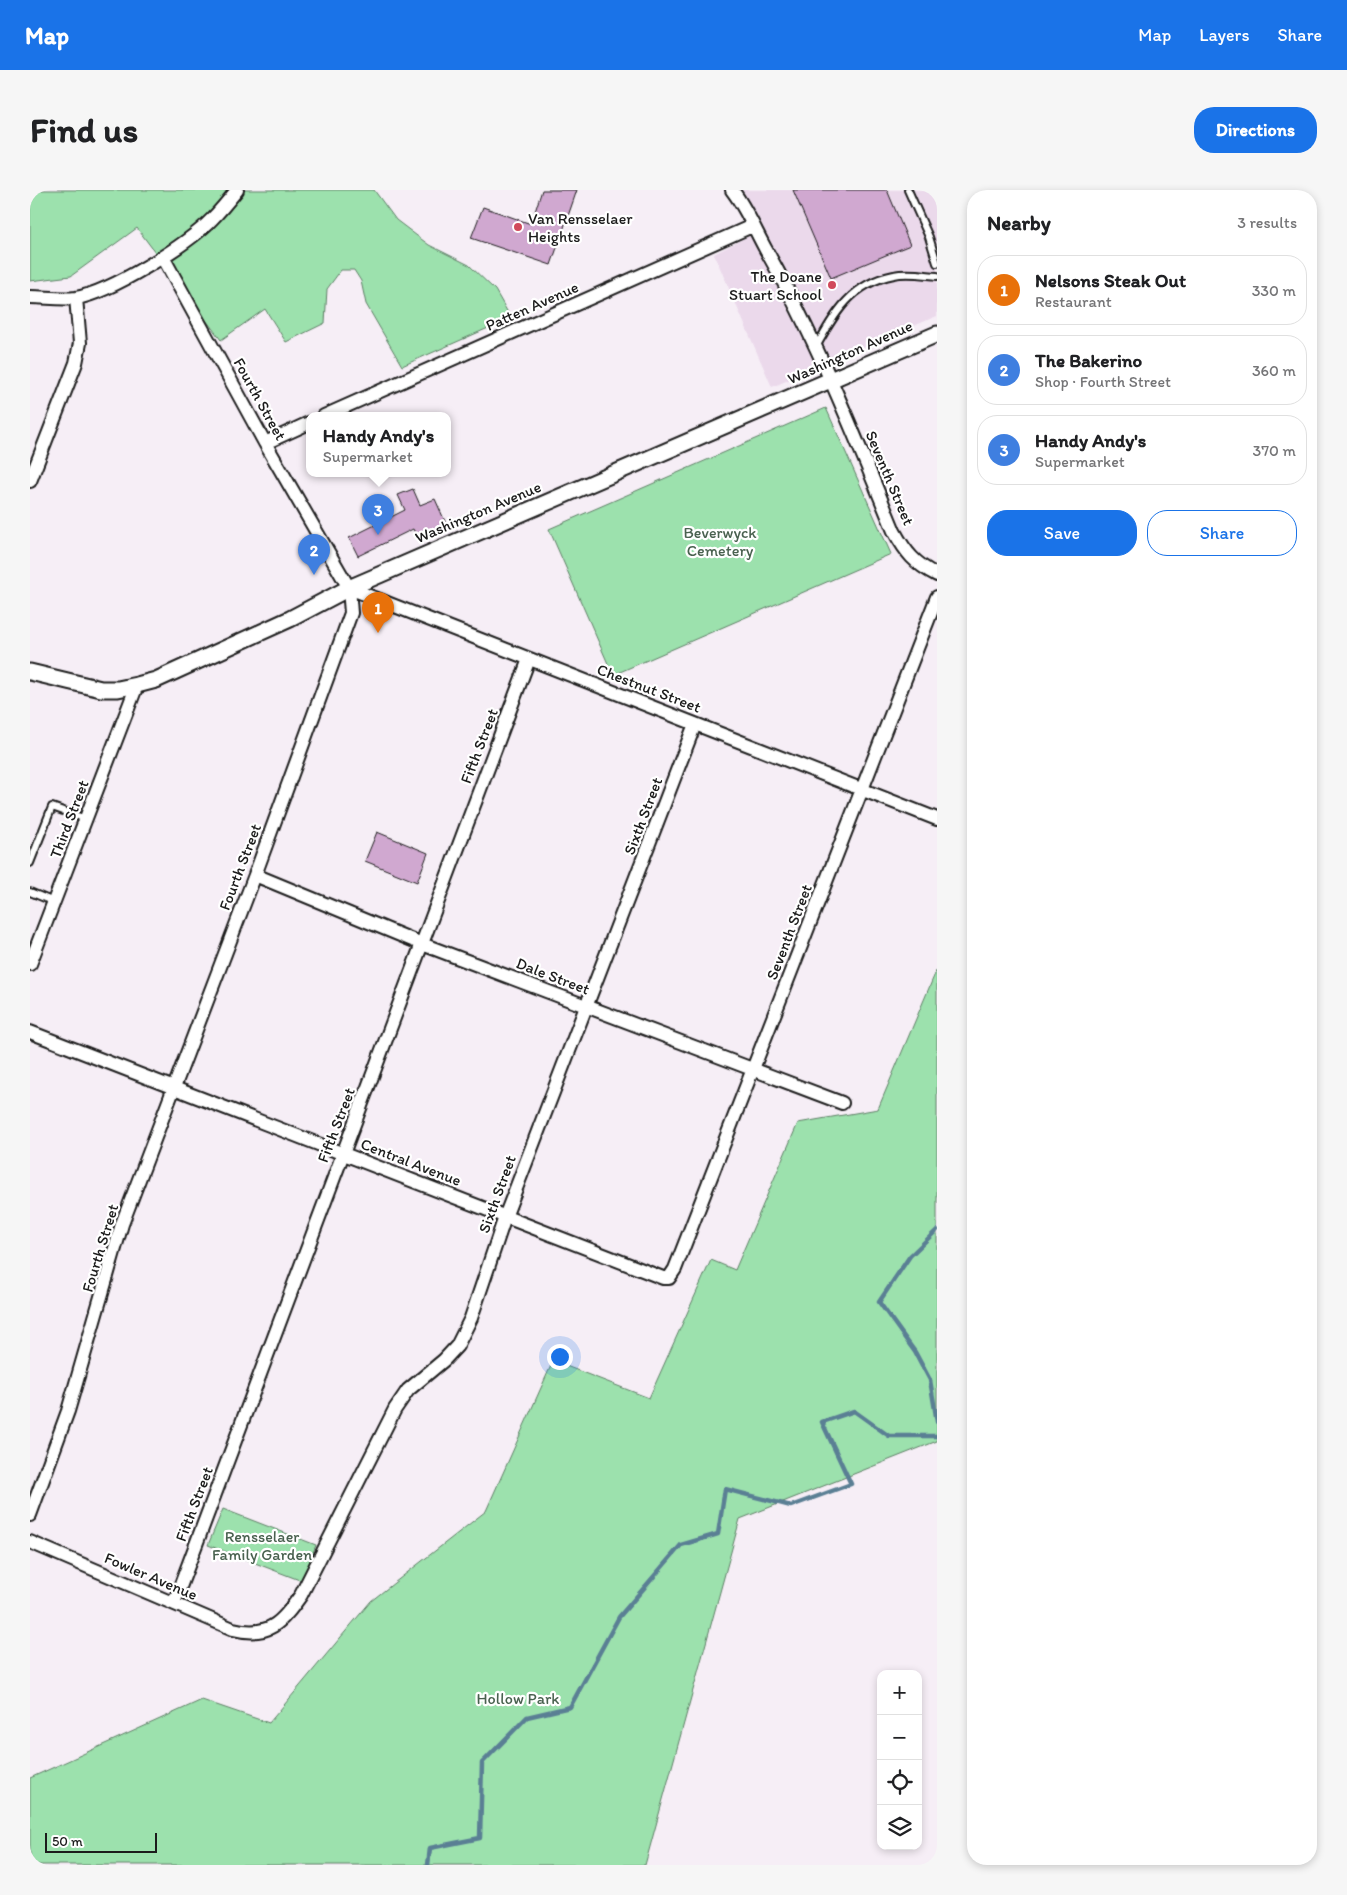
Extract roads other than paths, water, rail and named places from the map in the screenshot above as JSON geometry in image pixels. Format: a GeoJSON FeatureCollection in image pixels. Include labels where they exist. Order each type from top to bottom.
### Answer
{"type":"FeatureCollection","features":[{"type":"Feature","properties":{"kind":"street"},"geometry":{"type":"LineString","coordinates":[[30,298],[76,298],[102,290],[162,257],[212,220],[237,190]]}},
{"type":"Feature","properties":{"kind":"street","name":"Seventh Street"},"geometry":{"type":"LineString","coordinates":[[732,190],[794,298],[815,348],[831,379],[894,532],[905,551],[923,568],[937,575]]}},
{"type":"Feature","properties":{"kind":"street","name":"Patten Avenue"},"geometry":{"type":"LineString","coordinates":[[333,412],[752,226]]}},
{"type":"Feature","properties":{"kind":"street","name":"Fourth Street"},"geometry":{"type":"LineString","coordinates":[[30,1515],[68,1410],[122,1224],[255,874],[349,623],[351,613],[349,588],[265,443],[162,257]]}},
{"type":"Feature","properties":{"kind":"street"},"geometry":{"type":"LineString","coordinates":[[30,481],[76,363],[80,343],[76,298]]}},
{"type":"Feature","properties":{"kind":"street","name":"Washington Avenue"},"geometry":{"type":"LineString","coordinates":[[30,672],[101,688],[118,689],[156,680],[290,619],[349,588],[937,334]]}},
{"type":"Feature","properties":{"kind":"street"},"geometry":{"type":"LineString","coordinates":[[265,443],[306,424]]}},
{"type":"Feature","properties":{"kind":"street","name":"Chestnut Street"},"geometry":{"type":"LineString","coordinates":[[349,588],[937,819]]}},
{"type":"Feature","properties":{"kind":"street","name":"Seventh Street"},"geometry":{"type":"LineString","coordinates":[[669,1278],[675,1269],[937,597]]}},
{"type":"Feature","properties":{"kind":"street","name":"Fifth Street"},"geometry":{"type":"LineString","coordinates":[[174,1603],[529,659]]}},
{"type":"Feature","properties":{"kind":"street","name":"Third Street"},"geometry":{"type":"LineString","coordinates":[[30,964],[137,685]]}},
{"type":"Feature","properties":{"kind":"street","name":"Sixth Street"},"geometry":{"type":"LineString","coordinates":[[261,1632],[277,1623],[291,1610],[301,1595],[395,1409],[408,1390],[444,1360],[457,1346],[471,1318],[505,1216],[695,724]]}},
{"type":"Feature","properties":{"kind":"street","name":"Dale Street"},"geometry":{"type":"LineString","coordinates":[[255,874],[422,944],[842,1103]]}},
{"type":"Feature","properties":{"kind":"street","name":"Central Avenue"},"geometry":{"type":"LineString","coordinates":[[30,1032],[663,1278],[669,1278]]}},
{"type":"Feature","properties":{"kind":"street","name":"Fowler Avenue"},"geometry":{"type":"LineString","coordinates":[[30,1542],[233,1629],[248,1633],[261,1632]]}},
{"type":"Feature","properties":{"kind":"lane"},"geometry":{"type":"LineString","coordinates":[[908,190],[929,237],[937,263]]}},
{"type":"Feature","properties":{"kind":"lane"},"geometry":{"type":"LineString","coordinates":[[815,348],[835,313],[850,297],[871,283],[894,274],[937,276]]}},
{"type":"Feature","properties":{"kind":"lane"},"geometry":{"type":"LineString","coordinates":[[30,863],[52,807],[86,819]]}},
{"type":"Feature","properties":{"kind":"lane"},"geometry":{"type":"LineString","coordinates":[[30,892],[54,902]]}},
{"type":"Feature","properties":{"kind":"waterway"},"geometry":{"type":"LineString","coordinates":[[937,1230],[910,1256],[879,1302],[915,1352],[930,1380],[937,1422]]}},
{"type":"Feature","properties":{"kind":"waterway"},"geometry":{"type":"LineString","coordinates":[[428,1865],[430,1848],[480,1838],[482,1763],[527,1717],[570,1707],[619,1617],[681,1545],[718,1534],[725,1489],[791,1506],[851,1484],[822,1422],[854,1411],[889,1436],[937,1436]]}},
{"type":"Feature","properties":{"kind":"place","name":"Van Rensselaer Heights"},"geometry":{"type":"Point","coordinates":[518,227]}},
{"type":"Feature","properties":{"kind":"place","name":"The Doane Stuart School"},"geometry":{"type":"Point","coordinates":[832,285]}},
{"type":"Feature","properties":{"kind":"place","name":"Handy Andy's"},"geometry":{"type":"Point","coordinates":[378,535]}},
{"type":"Feature","properties":{"kind":"place","name":"The Bakerino"},"geometry":{"type":"Point","coordinates":[314,575]}},
{"type":"Feature","properties":{"kind":"place","name":"Nelsons Steak Out"},"geometry":{"type":"Point","coordinates":[378,633]}},
{"type":"Feature","properties":{"kind":"park label","name":"Beverwyck Cemetery"},"geometry":{"type":"Point","coordinates":[720,541]}},
{"type":"Feature","properties":{"kind":"park label","name":"Rensselaer Family Garden"},"geometry":{"type":"Point","coordinates":[262,1545]}},
{"type":"Feature","properties":{"kind":"park label","name":"Hollow Park"},"geometry":{"type":"Point","coordinates":[518,1698]}}]}
